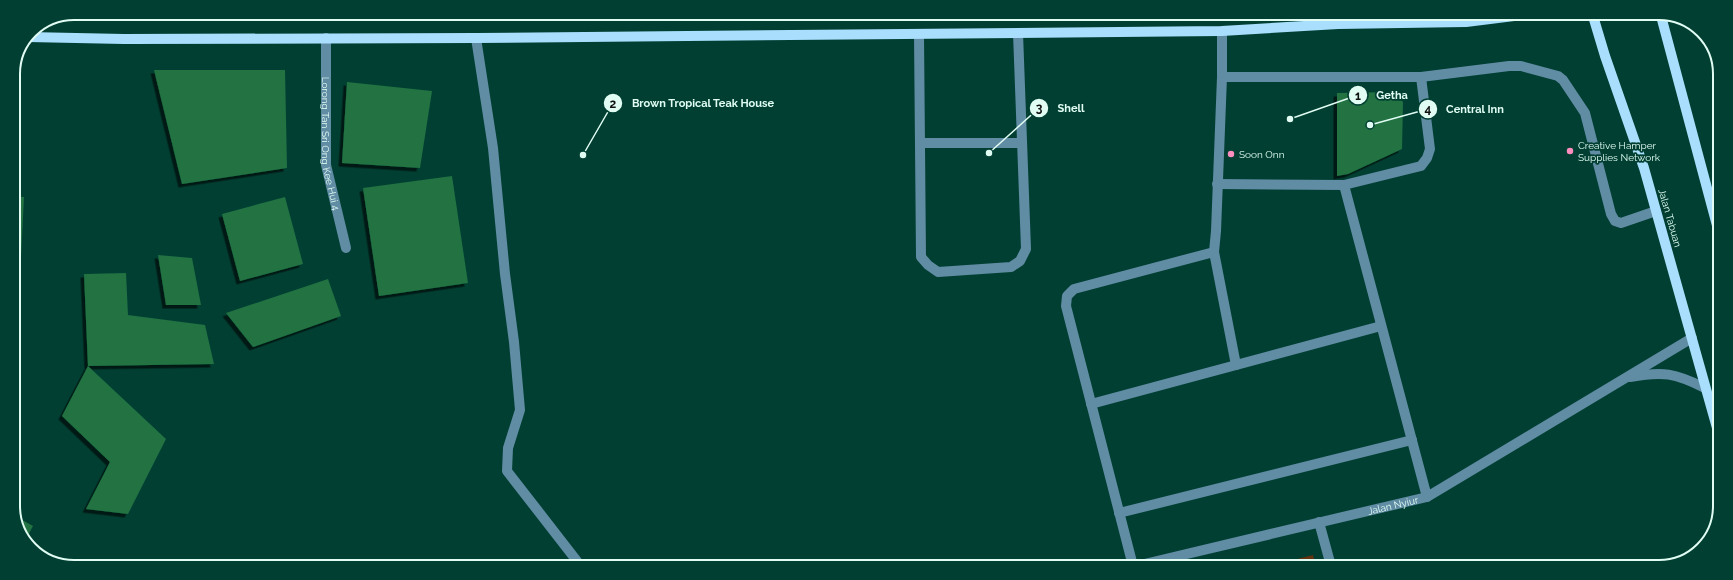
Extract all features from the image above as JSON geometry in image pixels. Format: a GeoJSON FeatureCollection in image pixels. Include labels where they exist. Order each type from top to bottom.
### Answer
{"type":"FeatureCollection","features":[{"type":"Feature","properties":{"kind":"main road"},"geometry":{"type":"LineString","coordinates":[[34,38],[476,38],[705,35],[919,35],[1222,31],[1338,24],[1466,22],[1482,20]]}},
{"type":"Feature","properties":{"kind":"main road","name":"Jalan Tabuan"},"geometry":{"type":"LineString","coordinates":[[1594,20],[1605,56],[1644,168],[1713,413]]}},
{"type":"Feature","properties":{"kind":"main road"},"geometry":{"type":"LineString","coordinates":[[1662,20],[1713,211]]}},
{"type":"Feature","properties":{"kind":"street"},"geometry":{"type":"LineString","coordinates":[[1222,31],[1222,78],[1214,252],[1236,365]]}},
{"type":"Feature","properties":{"kind":"street"},"geometry":{"type":"LineString","coordinates":[[919,35],[921,257],[928,266],[938,272],[1011,267],[1020,262],[1026,248],[1018,33]]}},
{"type":"Feature","properties":{"kind":"street","name":"Lorong Tan Sri Ong Kee Hui 4"},"geometry":{"type":"LineString","coordinates":[[326,38],[326,165],[346,248]]}},
{"type":"Feature","properties":{"kind":"street"},"geometry":{"type":"LineString","coordinates":[[476,38],[492,148],[520,410],[508,448],[507,471],[576,560]]}},
{"type":"Feature","properties":{"kind":"street"},"geometry":{"type":"LineString","coordinates":[[1222,78],[1421,77],[1509,66],[1521,66],[1558,76],[1563,80],[1585,113],[1611,214],[1615,221],[1621,222],[1656,210]]}},
{"type":"Feature","properties":{"kind":"street"},"geometry":{"type":"LineString","coordinates":[[1217,184],[1344,186],[1421,166],[1427,158],[1430,149],[1421,77]]}},
{"type":"Feature","properties":{"kind":"street"},"geometry":{"type":"LineString","coordinates":[[920,143],[1022,143]]}},
{"type":"Feature","properties":{"kind":"street"},"geometry":{"type":"LineString","coordinates":[[1344,186],[1427,497]]}},
{"type":"Feature","properties":{"kind":"street"},"geometry":{"type":"LineString","coordinates":[[1131,560],[1066,306],[1067,296],[1074,288],[1214,252]]}},
{"type":"Feature","properties":{"kind":"street"},"geometry":{"type":"LineString","coordinates":[[1091,404],[1381,326]]}},
{"type":"Feature","properties":{"kind":"street","name":"Jalan Nyiur"},"geometry":{"type":"LineString","coordinates":[[1161,560],[1427,497],[1622,378],[1692,338]]}},
{"type":"Feature","properties":{"kind":"street","name":"Jalan Nyiur"},"geometry":{"type":"LineString","coordinates":[[1622,378],[1654,373],[1672,374],[1705,388]]}},
{"type":"Feature","properties":{"kind":"street"},"geometry":{"type":"LineString","coordinates":[[1119,513],[1412,440]]}},
{"type":"Feature","properties":{"kind":"street"},"geometry":{"type":"LineString","coordinates":[[1319,522],[1329,560]]}},
{"type":"Feature","properties":{"kind":"shaded area"},"geometry":{"type":"Polygon","coordinates":[[[1313,555],[1314,560],[1293,560],[1313,555]]]}},
{"type":"Feature","properties":{"kind":"building"},"geometry":{"type":"Polygon","coordinates":[[[154,70],[285,70],[287,168],[182,184],[154,70]]]}},
{"type":"Feature","properties":{"kind":"building"},"geometry":{"type":"Polygon","coordinates":[[[347,82],[432,91],[420,168],[342,163],[347,82]]]}},
{"type":"Feature","properties":{"kind":"building"},"geometry":{"type":"Polygon","coordinates":[[[1394,92],[1403,102],[1402,149],[1348,174],[1337,176],[1337,93],[1394,92]]]}},
{"type":"Feature","properties":{"kind":"building"},"geometry":{"type":"Polygon","coordinates":[[[452,176],[468,283],[379,296],[363,188],[452,176]]]}},
{"type":"Feature","properties":{"kind":"building"},"geometry":{"type":"Polygon","coordinates":[[[20,197],[24,197],[20,277],[20,197]]]}},
{"type":"Feature","properties":{"kind":"building"},"geometry":{"type":"Polygon","coordinates":[[[285,197],[303,264],[240,281],[222,214],[285,197]]]}},
{"type":"Feature","properties":{"kind":"building"},"geometry":{"type":"Polygon","coordinates":[[[158,255],[192,258],[201,305],[166,305],[158,255]]]}},
{"type":"Feature","properties":{"kind":"building"},"geometry":{"type":"Polygon","coordinates":[[[126,273],[128,315],[205,325],[214,364],[88,366],[84,274],[126,273]]]}},
{"type":"Feature","properties":{"kind":"building"},"geometry":{"type":"Polygon","coordinates":[[[328,279],[341,316],[253,347],[226,313],[328,279]]]}},
{"type":"Feature","properties":{"kind":"building"},"geometry":{"type":"Polygon","coordinates":[[[88,366],[166,439],[128,514],[86,509],[110,462],[62,416],[88,366]]]}},
{"type":"Feature","properties":{"kind":"building"},"geometry":{"type":"Polygon","coordinates":[[[22,520],[33,526],[28,535],[22,520]]]}},
{"type":"Feature","properties":{"kind":"place","name":"Getha"},"geometry":{"type":"Point","coordinates":[1290,119]}},
{"type":"Feature","properties":{"kind":"place","name":"Central Inn"},"geometry":{"type":"Point","coordinates":[1370,125]}},
{"type":"Feature","properties":{"kind":"place","name":"Creative Hamper Supplies Network"},"geometry":{"type":"Point","coordinates":[1570,151]}},
{"type":"Feature","properties":{"kind":"place","name":"Shell"},"geometry":{"type":"Point","coordinates":[989,153]}},
{"type":"Feature","properties":{"kind":"place","name":"Soon Onn"},"geometry":{"type":"Point","coordinates":[1231,154]}},
{"type":"Feature","properties":{"kind":"place","name":"Brown Tropical Teak House"},"geometry":{"type":"Point","coordinates":[583,155]}}]}
